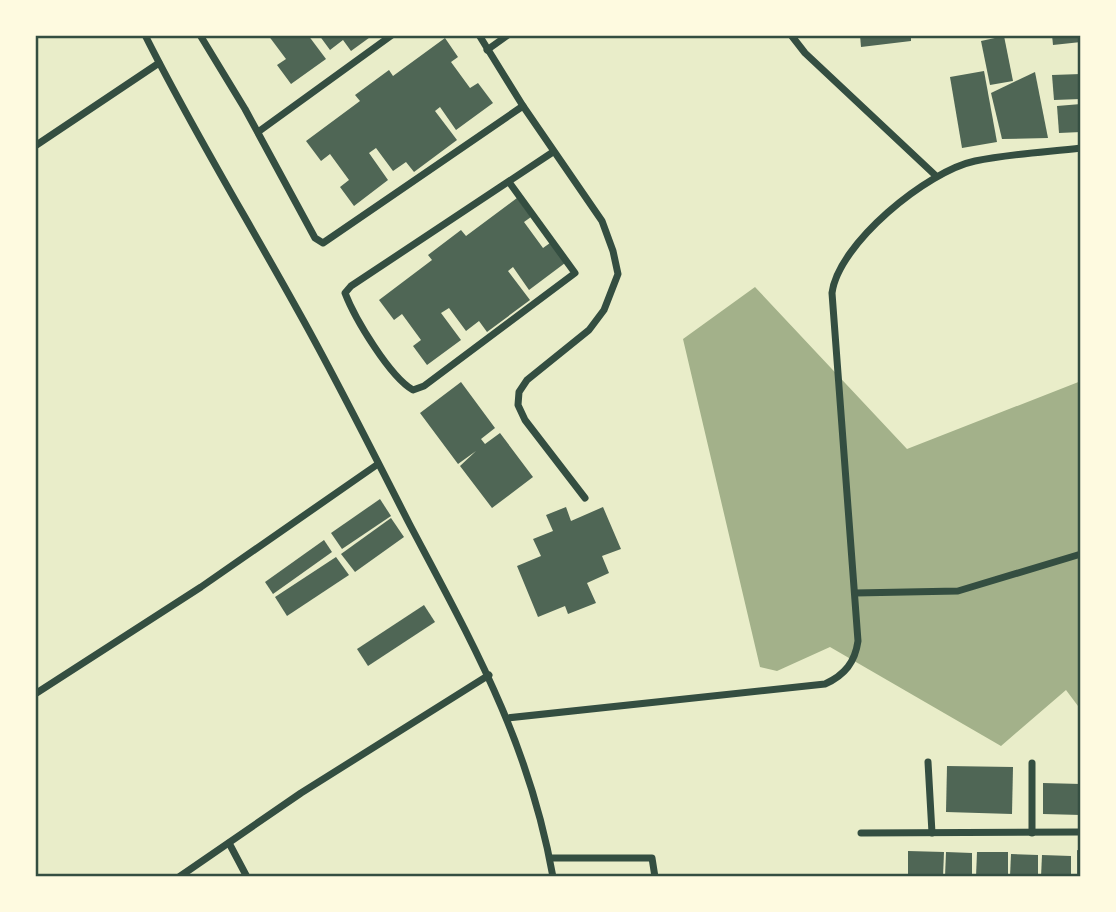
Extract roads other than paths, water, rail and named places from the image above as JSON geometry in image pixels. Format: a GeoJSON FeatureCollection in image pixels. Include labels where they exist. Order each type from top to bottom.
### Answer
{"type":"FeatureCollection","features":[{"type":"Feature","properties":{"kind":"street"},"geometry":{"type":"LineString","coordinates":[[145,35],[186,117],[298,310],[489,674],[538,803],[553,877]]}},
{"type":"Feature","properties":{"kind":"street"},"geometry":{"type":"LineString","coordinates":[[200,35],[258,132],[315,238],[323,243],[523,106]]}},
{"type":"Feature","properties":{"kind":"street"},"geometry":{"type":"LineString","coordinates":[[258,132],[392,35]]}},
{"type":"Feature","properties":{"kind":"street"},"geometry":{"type":"LineString","coordinates":[[479,35],[553,152],[601,221],[618,274],[604,310],[589,330],[527,380],[519,392],[518,405],[525,420],[585,498]]}},
{"type":"Feature","properties":{"kind":"street"},"geometry":{"type":"LineString","coordinates":[[487,50],[508,35]]}},
{"type":"Feature","properties":{"kind":"street"},"geometry":{"type":"LineString","coordinates":[[791,35],[805,53],[935,175]]}},
{"type":"Feature","properties":{"kind":"street"},"geometry":{"type":"LineString","coordinates":[[35,146],[159,63]]}},
{"type":"Feature","properties":{"kind":"street"},"geometry":{"type":"LineString","coordinates":[[507,718],[825,684],[837,679],[856,656],[855,593],[832,293],[834,277],[848,252],[935,175],[973,161],[1081,148]]}},
{"type":"Feature","properties":{"kind":"street"},"geometry":{"type":"LineString","coordinates":[[509,182],[576,273],[424,386],[413,390],[403,384],[395,373],[364,328],[345,293],[351,286],[553,152]]}},
{"type":"Feature","properties":{"kind":"street"},"geometry":{"type":"LineString","coordinates":[[35,694],[201,587],[378,464]]}},
{"type":"Feature","properties":{"kind":"street"},"geometry":{"type":"LineString","coordinates":[[855,593],[958,591],[1081,554]]}},
{"type":"Feature","properties":{"kind":"street"},"geometry":{"type":"LineString","coordinates":[[179,877],[301,793],[489,674]]}},
{"type":"Feature","properties":{"kind":"street"},"geometry":{"type":"LineString","coordinates":[[928,762],[932,833]]}},
{"type":"Feature","properties":{"kind":"street"},"geometry":{"type":"LineString","coordinates":[[1032,763],[1032,832]]}},
{"type":"Feature","properties":{"kind":"street"},"geometry":{"type":"LineString","coordinates":[[861,833],[1081,832]]}},
{"type":"Feature","properties":{"kind":"street"},"geometry":{"type":"LineString","coordinates":[[229,843],[247,877]]}},
{"type":"Feature","properties":{"kind":"street"},"geometry":{"type":"LineString","coordinates":[[550,858],[652,858],[655,877]]}}]}
